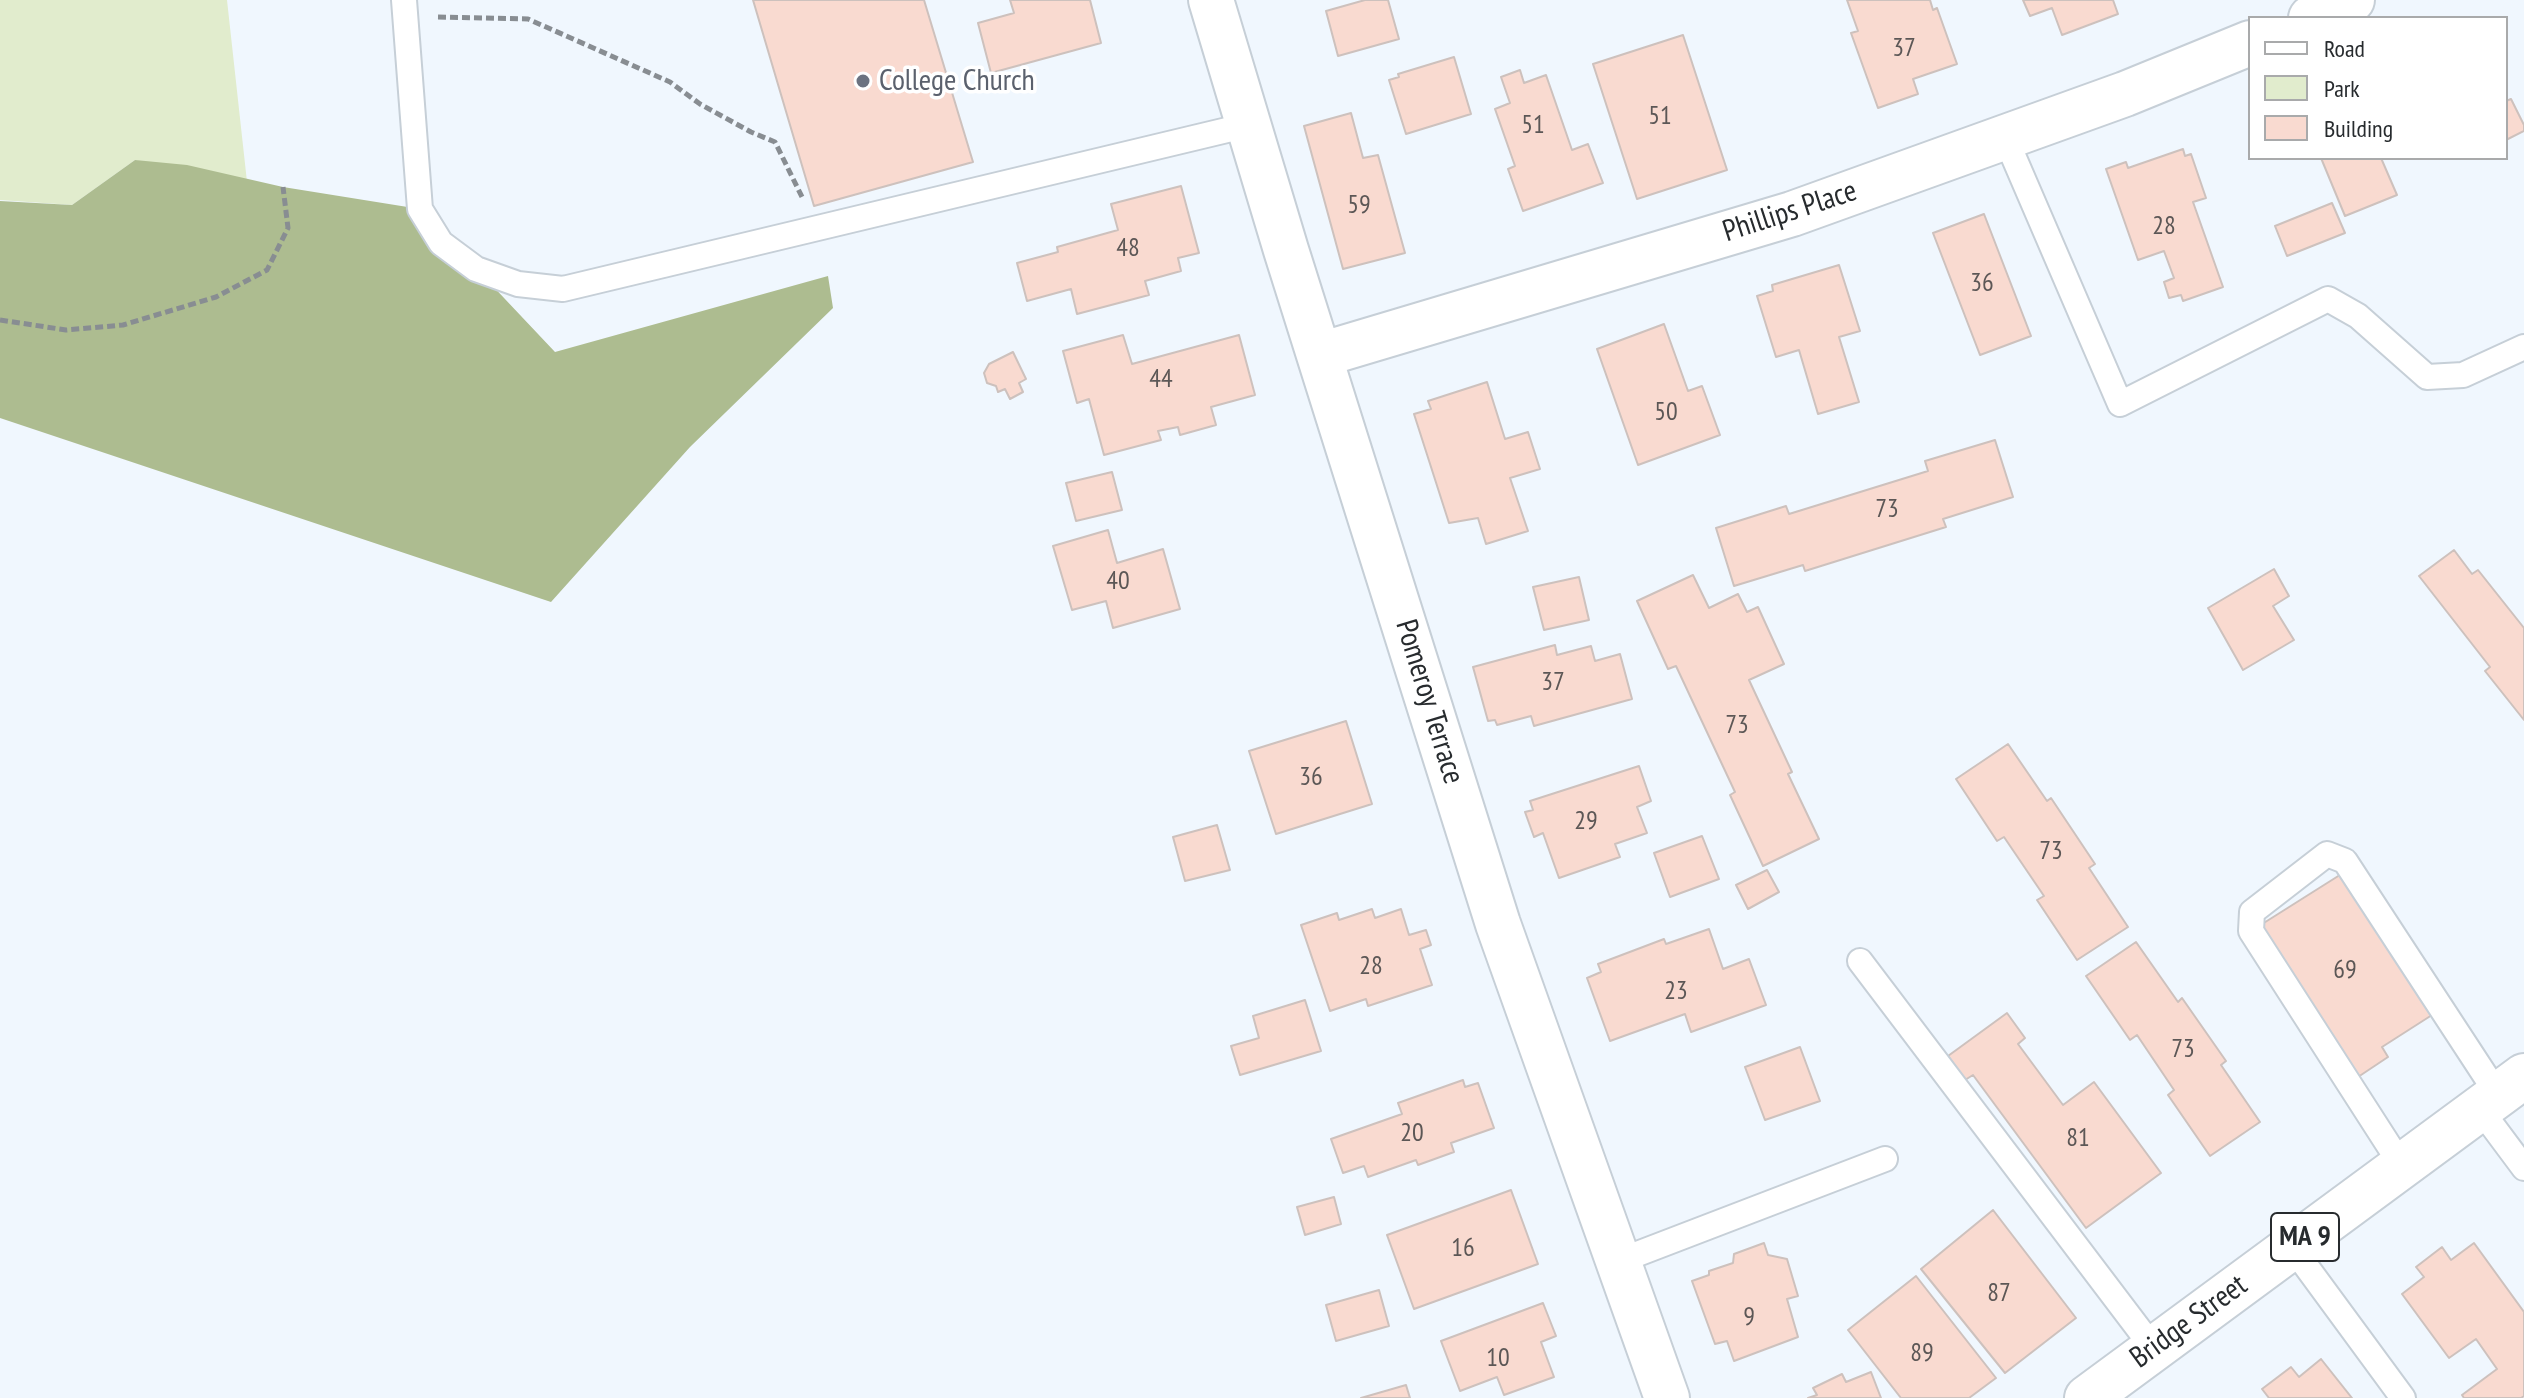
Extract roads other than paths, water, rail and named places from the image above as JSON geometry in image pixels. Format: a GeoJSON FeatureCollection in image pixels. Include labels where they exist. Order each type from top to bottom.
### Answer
{"type":"FeatureCollection","features":[{"type":"Feature","properties":{"kind":"main road","name":"Pomeroy Terrace"},"geometry":{"type":"LineString","coordinates":[[1211,0],[1498,924],[1667,1398]]}},
{"type":"Feature","properties":{"kind":"main road"},"geometry":{"type":"LineString","coordinates":[[2316,16],[2352,0]]}},
{"type":"Feature","properties":{"kind":"main road","name":"Phillips Place"},"geometry":{"type":"LineString","coordinates":[[1320,355],[1792,214],[2125,94],[2248,44]]}},
{"type":"Feature","properties":{"kind":"main road","name":"Bridge Street"},"geometry":{"type":"LineString","coordinates":[[2087,1398],[2500,1093]]}},
{"type":"Feature","properties":{"kind":"lane"},"geometry":{"type":"LineString","coordinates":[[405,8],[420,209],[441,243],[476,269],[518,284],[563,289],[1248,125]]}},
{"type":"Feature","properties":{"kind":"lane"},"geometry":{"type":"LineString","coordinates":[[2005,137],[2120,404],[2328,299],[2358,316],[2427,377],[2463,375],[2524,347]]}},
{"type":"Feature","properties":{"kind":"lane"},"geometry":{"type":"LineString","coordinates":[[2402,1166],[2251,931],[2252,912],[2327,854],[2345,861],[2500,1093],[2524,1168]]}},
{"type":"Feature","properties":{"kind":"lane"},"geometry":{"type":"LineString","coordinates":[[1860,961],[2154,1349]]}},
{"type":"Feature","properties":{"kind":"lane"},"geometry":{"type":"LineString","coordinates":[[1619,1261],[1885,1159]]}},
{"type":"Feature","properties":{"kind":"lane"},"geometry":{"type":"LineString","coordinates":[[2292,1247],[2403,1398]]}},
{"type":"Feature","properties":{"kind":"place","name":"College Church"},"geometry":{"type":"Point","coordinates":[863,81]}}]}
